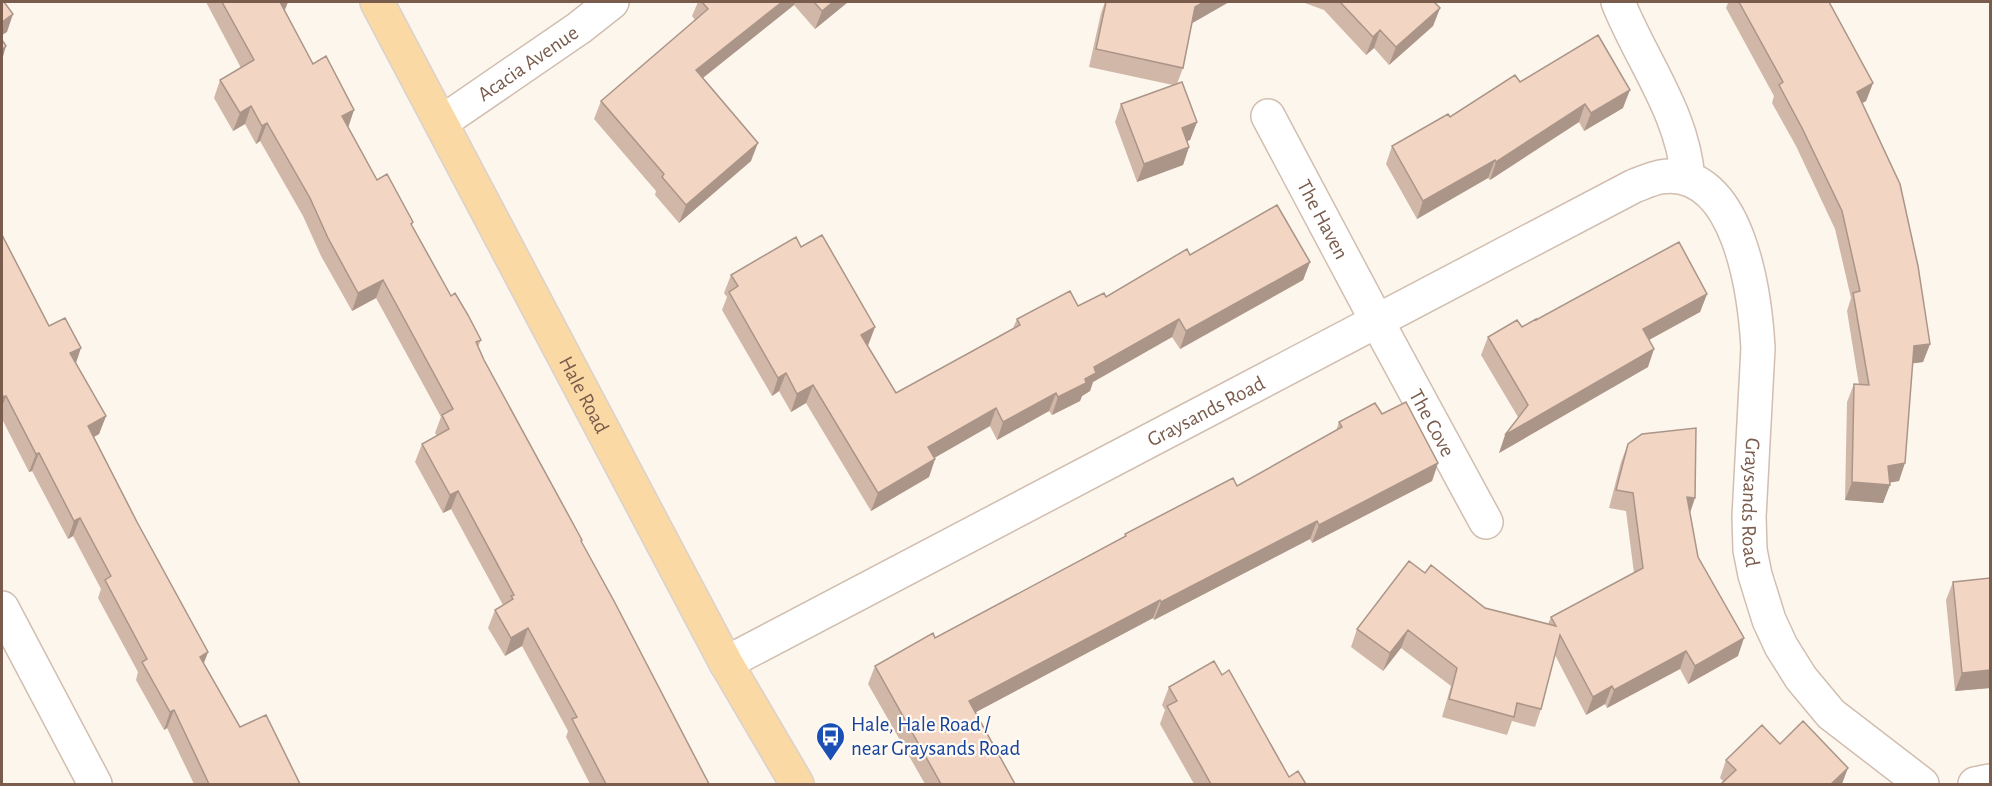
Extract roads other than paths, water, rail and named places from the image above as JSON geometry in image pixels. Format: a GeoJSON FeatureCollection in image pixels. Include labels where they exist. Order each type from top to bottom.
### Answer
{"type":"FeatureCollection","features":[{"type":"Feature","properties":{"kind":"main road","name":"Hale Road"},"geometry":{"type":"LineString","coordinates":[[377,2],[726,663],[797,784]]}},
{"type":"Feature","properties":{"kind":"street","name":"Acacia Avenue"},"geometry":{"type":"LineString","coordinates":[[442,122],[579,28],[612,2]]}},
{"type":"Feature","properties":{"kind":"street"},"geometry":{"type":"LineString","coordinates":[[1618,2],[1675,118],[1686,158],[1688,179]]}},
{"type":"Feature","properties":{"kind":"street","name":"The Haven"},"geometry":{"type":"LineString","coordinates":[[1268,116],[1378,323]]}},
{"type":"Feature","properties":{"kind":"street","name":"Graysands Road"},"geometry":{"type":"LineString","coordinates":[[726,663],[1378,323],[1634,186],[1660,177],[1688,179],[1710,192],[1731,220],[1754,300],[1757,323],[1758,378],[1749,518],[1755,575],[1768,620],[1801,678],[1831,714],[1922,784]]}},
{"type":"Feature","properties":{"kind":"street","name":"The Cove"},"geometry":{"type":"LineString","coordinates":[[1378,323],[1486,522]]}},
{"type":"Feature","properties":{"kind":"street"},"geometry":{"type":"LineString","coordinates":[[2,608],[95,784]]}},
{"type":"Feature","properties":{"kind":"street"},"geometry":{"type":"LineString","coordinates":[[1975,784],[1990,781]]}},
{"type":"Feature","properties":{"kind":"place","name":"Hale, Hale Road / near Graysands Road"},"geometry":{"type":"Point","coordinates":[830,762]}}]}
